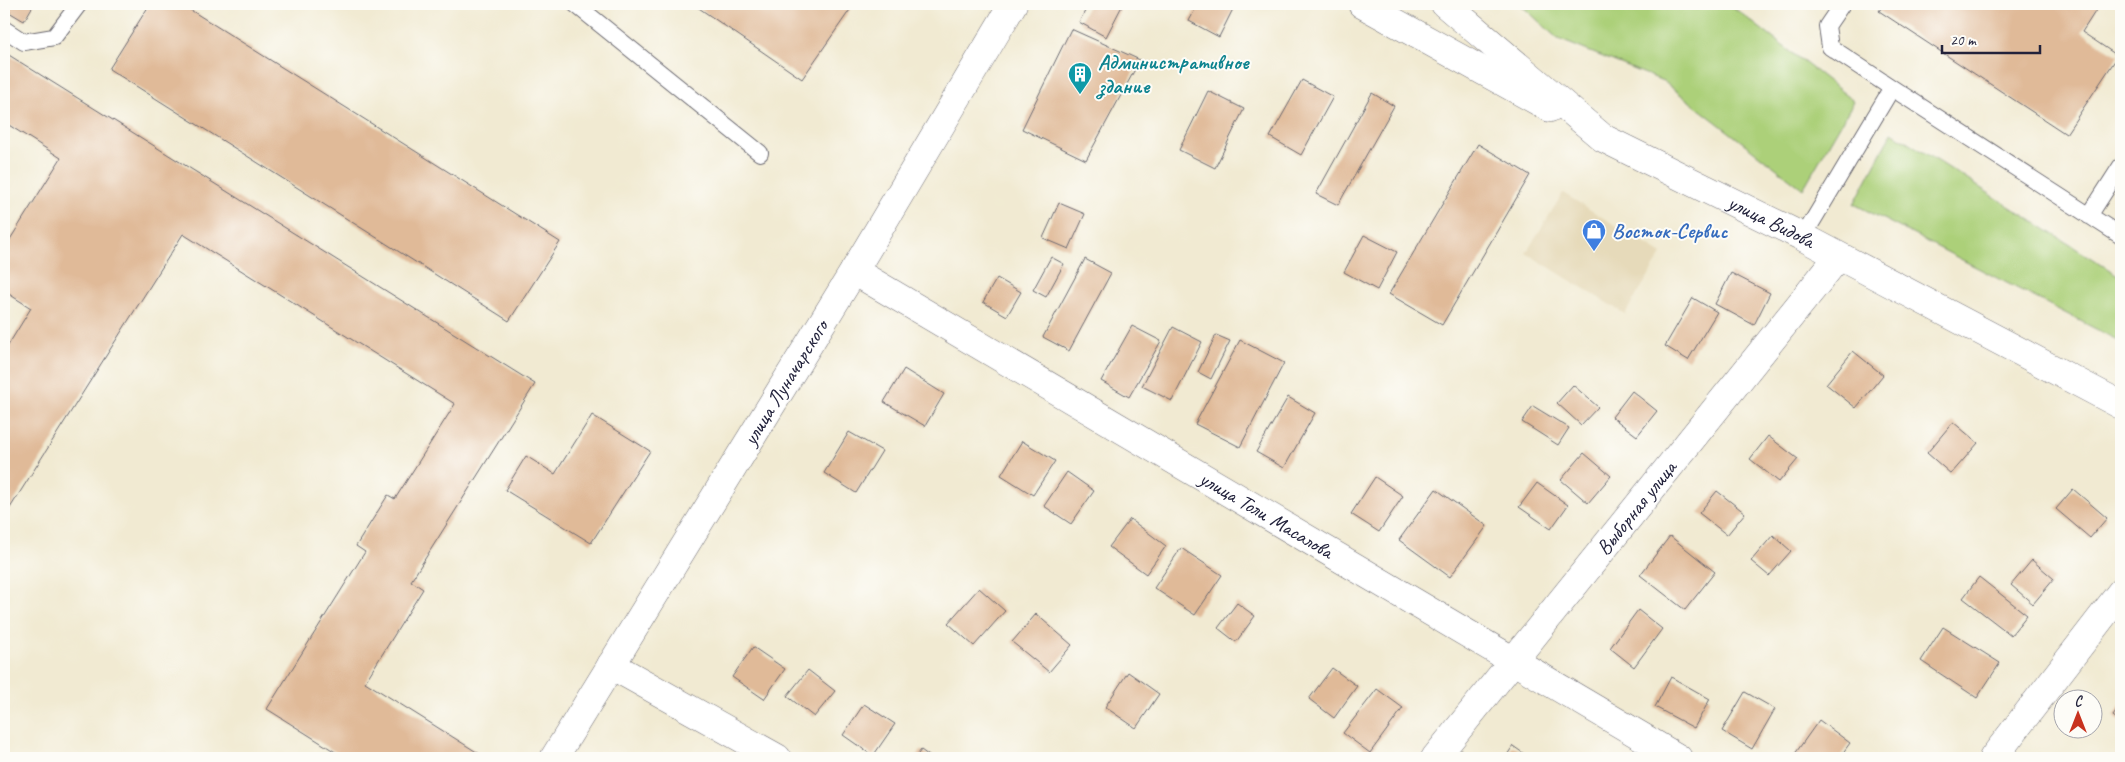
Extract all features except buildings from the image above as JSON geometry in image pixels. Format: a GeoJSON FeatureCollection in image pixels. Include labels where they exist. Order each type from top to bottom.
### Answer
{"type":"FeatureCollection","features":[{"type":"Feature","properties":{"kind":"street","name":"улица Луначарского"},"geometry":{"type":"LineString","coordinates":[[554,758],[854,271],[1013,4]]}},
{"type":"Feature","properties":{"kind":"street"},"geometry":{"type":"LineString","coordinates":[[1362,4],[1603,138]]}},
{"type":"Feature","properties":{"kind":"street","name":"улица Видова"},"geometry":{"type":"LineString","coordinates":[[1445,4],[1603,138],[1803,237],[2121,405]]}},
{"type":"Feature","properties":{"kind":"street","name":"Выборная улица"},"geometry":{"type":"LineString","coordinates":[[1436,758],[1838,257]]}},
{"type":"Feature","properties":{"kind":"street","name":"улица Толи Масалова"},"geometry":{"type":"LineString","coordinates":[[854,271],[1678,758]]}},
{"type":"Feature","properties":{"kind":"street"},"geometry":{"type":"LineString","coordinates":[[1993,758],[2121,592]]}},
{"type":"Feature","properties":{"kind":"street"},"geometry":{"type":"LineString","coordinates":[[611,665],[776,758]]}},
{"type":"Feature","properties":{"kind":"lane"},"geometry":{"type":"LineString","coordinates":[[4,29],[24,42],[54,37],[79,4]]}},
{"type":"Feature","properties":{"kind":"lane"},"geometry":{"type":"LineString","coordinates":[[575,4],[760,152]]}},
{"type":"Feature","properties":{"kind":"lane"},"geometry":{"type":"LineString","coordinates":[[1842,4],[1827,26],[1830,47],[2121,236]]}},
{"type":"Feature","properties":{"kind":"lane"},"geometry":{"type":"LineString","coordinates":[[1803,237],[1892,88]]}},
{"type":"Feature","properties":{"kind":"lane"},"geometry":{"type":"LineString","coordinates":[[2089,216],[2121,166]]}},
{"type":"Feature","properties":{"kind":"shaded area"},"geometry":{"type":"Polygon","coordinates":[[[1563,193],[1662,254],[1625,314],[1526,253],[1563,193]]]}},
{"type":"Feature","properties":{"kind":"green space"},"geometry":{"type":"Polygon","coordinates":[[[1520,4],[1729,4],[1854,101],[1803,189],[1663,81],[1558,39],[1520,4]]]}},
{"type":"Feature","properties":{"kind":"green space"},"geometry":{"type":"Polygon","coordinates":[[[1892,132],[2121,277],[2121,342],[1854,204],[1892,132]]]}},
{"type":"Feature","properties":{"kind":"place","name":"Административное здание"},"geometry":{"type":"Point","coordinates":[1080,95]}},
{"type":"Feature","properties":{"kind":"place","name":"Восток-Сервис"},"geometry":{"type":"Point","coordinates":[1594,252]}}]}
